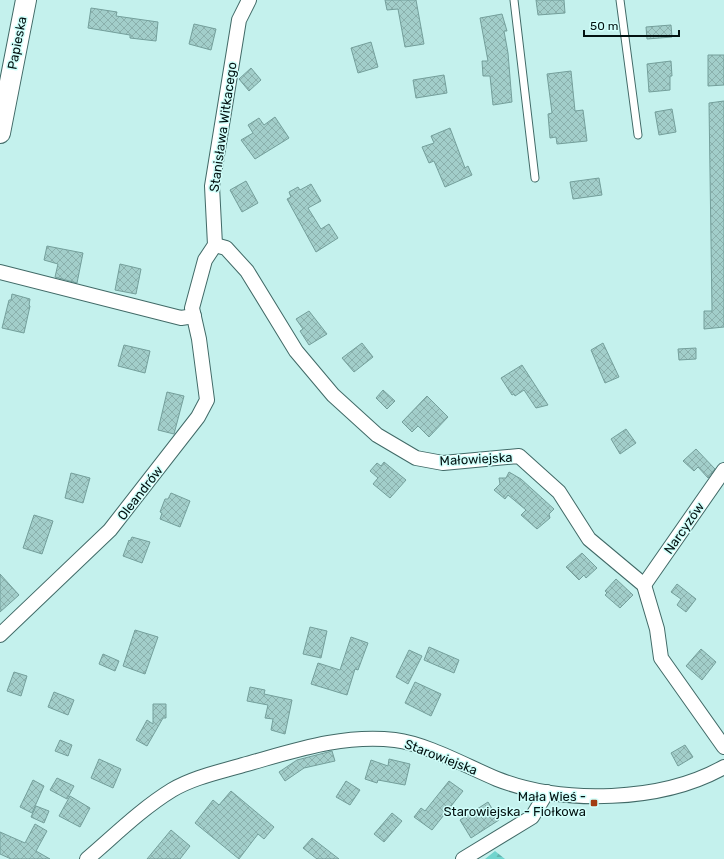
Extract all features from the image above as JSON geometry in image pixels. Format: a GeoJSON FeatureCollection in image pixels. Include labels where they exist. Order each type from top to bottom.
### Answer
{"type":"FeatureCollection","features":[{"type":"Feature","properties":{"kind":"street","name":"Papieska"},"geometry":{"type":"LineString","coordinates":[[0,133],[26,0]]}},
{"type":"Feature","properties":{"kind":"street","name":"Stanisława Witkacego"},"geometry":{"type":"LineString","coordinates":[[215,245],[212,186],[239,20],[249,0]]}},
{"type":"Feature","properties":{"kind":"street"},"geometry":{"type":"LineString","coordinates":[[0,272],[181,318],[194,316],[192,308],[205,260],[215,245]]}},
{"type":"Feature","properties":{"kind":"street","name":"Małowiejska"},"geometry":{"type":"LineString","coordinates":[[215,245],[226,248],[247,271],[296,351],[333,395],[377,435],[416,458],[442,464],[519,456],[559,492],[590,539],[644,585]]}},
{"type":"Feature","properties":{"kind":"street","name":"Oleandrów"},"geometry":{"type":"LineString","coordinates":[[0,635],[110,530],[198,417],[207,400],[194,316]]}},
{"type":"Feature","properties":{"kind":"street","name":"Narcyzów"},"geometry":{"type":"LineString","coordinates":[[644,585],[724,470]]}},
{"type":"Feature","properties":{"kind":"street"},"geometry":{"type":"LineString","coordinates":[[644,585],[657,629],[661,658],[724,747]]}},
{"type":"Feature","properties":{"kind":"street","name":"Starowiejska"},"geometry":{"type":"LineString","coordinates":[[87,859],[155,802],[174,789],[198,778],[307,746],[332,741],[367,738],[396,740],[417,745],[500,780],[565,795],[601,795],[643,792],[692,781],[724,766]]}},
{"type":"Feature","properties":{"kind":"street"},"geometry":{"type":"LineString","coordinates":[[463,859],[532,817],[547,792]]}},
{"type":"Feature","properties":{"kind":"lane"},"geometry":{"type":"LineString","coordinates":[[514,0],[535,178]]}},
{"type":"Feature","properties":{"kind":"lane"},"geometry":{"type":"LineString","coordinates":[[620,0],[638,135]]}},
{"type":"Feature","properties":{"kind":"green space"},"geometry":{"type":"Polygon","coordinates":[[[495,851],[505,859],[485,859],[495,851]]]}},
{"type":"Feature","properties":{"kind":"building"},"geometry":{"type":"Polygon","coordinates":[[[385,0],[416,0],[424,44],[405,47],[398,9],[387,10],[385,0]]]}},
{"type":"Feature","properties":{"kind":"building"},"geometry":{"type":"Polygon","coordinates":[[[536,0],[564,0],[565,13],[538,15],[536,0]]]}},
{"type":"Feature","properties":{"kind":"building"},"geometry":{"type":"Polygon","coordinates":[[[91,8],[117,12],[116,16],[158,22],[156,41],[130,38],[130,35],[88,28],[91,8]]]}},
{"type":"Feature","properties":{"kind":"building"},"geometry":{"type":"Polygon","coordinates":[[[502,14],[507,31],[504,31],[508,53],[512,102],[493,105],[490,76],[483,76],[482,61],[488,61],[480,18],[502,14]]]}},
{"type":"Feature","properties":{"kind":"building"},"geometry":{"type":"Polygon","coordinates":[[[194,24],[216,29],[211,50],[189,44],[194,24]]]}},
{"type":"Feature","properties":{"kind":"building"},"geometry":{"type":"Polygon","coordinates":[[[671,25],[672,37],[647,39],[646,27],[671,25]]]}},
{"type":"Feature","properties":{"kind":"building"},"geometry":{"type":"Polygon","coordinates":[[[371,42],[378,67],[358,73],[351,48],[371,42]]]}},
{"type":"Feature","properties":{"kind":"building"},"geometry":{"type":"Polygon","coordinates":[[[708,55],[724,55],[724,85],[708,86],[708,55]]]}},
{"type":"Feature","properties":{"kind":"building"},"geometry":{"type":"Polygon","coordinates":[[[671,61],[672,76],[670,76],[670,90],[649,92],[647,64],[671,61]]]}},
{"type":"Feature","properties":{"kind":"building"},"geometry":{"type":"Polygon","coordinates":[[[251,68],[261,80],[249,91],[239,79],[251,68]]]}},
{"type":"Feature","properties":{"kind":"building"},"geometry":{"type":"Polygon","coordinates":[[[571,71],[575,111],[583,110],[587,141],[557,144],[556,137],[550,138],[548,114],[552,113],[547,74],[571,71]]]}},
{"type":"Feature","properties":{"kind":"building"},"geometry":{"type":"Polygon","coordinates":[[[444,75],[447,93],[416,98],[413,80],[444,75]]]}},
{"type":"Feature","properties":{"kind":"building"},"geometry":{"type":"Polygon","coordinates":[[[724,101],[724,327],[704,329],[704,311],[712,311],[709,103],[724,101]]]}},
{"type":"Feature","properties":{"kind":"building"},"geometry":{"type":"Polygon","coordinates":[[[672,109],[676,132],[659,135],[655,112],[672,109]]]}},
{"type":"Feature","properties":{"kind":"building"},"geometry":{"type":"Polygon","coordinates":[[[275,117],[289,138],[255,159],[241,140],[253,133],[248,125],[259,118],[264,125],[275,117]]]}},
{"type":"Feature","properties":{"kind":"building"},"geometry":{"type":"Polygon","coordinates":[[[450,128],[465,168],[468,166],[472,175],[445,187],[434,161],[429,163],[422,147],[434,143],[431,136],[450,128]]]}},
{"type":"Feature","properties":{"kind":"building"},"geometry":{"type":"Polygon","coordinates":[[[599,178],[602,195],[573,199],[570,182],[599,178]]]}},
{"type":"Feature","properties":{"kind":"building"},"geometry":{"type":"Polygon","coordinates":[[[246,181],[258,203],[242,212],[230,190],[246,181]]]}},
{"type":"Feature","properties":{"kind":"building"},"geometry":{"type":"Polygon","coordinates":[[[311,184],[321,201],[308,208],[321,229],[329,224],[338,238],[316,252],[287,199],[291,197],[289,192],[298,187],[300,190],[311,184]]]}},
{"type":"Feature","properties":{"kind":"building"},"geometry":{"type":"Polygon","coordinates":[[[47,246],[83,253],[77,283],[55,277],[58,264],[44,260],[47,246]]]}},
{"type":"Feature","properties":{"kind":"building"},"geometry":{"type":"Polygon","coordinates":[[[120,264],[141,269],[136,294],[115,290],[120,264]]]}},
{"type":"Feature","properties":{"kind":"building"},"geometry":{"type":"Polygon","coordinates":[[[12,294],[30,299],[30,306],[24,333],[2,328],[12,294]]]}},
{"type":"Feature","properties":{"kind":"building"},"geometry":{"type":"Polygon","coordinates":[[[309,311],[327,334],[309,345],[300,331],[303,329],[296,319],[309,311]]]}},
{"type":"Feature","properties":{"kind":"building"},"geometry":{"type":"Polygon","coordinates":[[[362,343],[373,357],[354,372],[342,358],[362,343]]]}},
{"type":"Feature","properties":{"kind":"building"},"geometry":{"type":"Polygon","coordinates":[[[603,343],[619,377],[605,383],[591,350],[603,343]]]}},
{"type":"Feature","properties":{"kind":"building"},"geometry":{"type":"Polygon","coordinates":[[[124,345],[150,351],[145,373],[118,366],[124,345]]]}},
{"type":"Feature","properties":{"kind":"building"},"geometry":{"type":"Polygon","coordinates":[[[696,348],[696,359],[679,360],[678,349],[696,348]]]}},
{"type":"Feature","properties":{"kind":"building"},"geometry":{"type":"Polygon","coordinates":[[[522,365],[548,405],[536,408],[524,390],[515,396],[514,394],[512,395],[501,378],[522,365]]]}},
{"type":"Feature","properties":{"kind":"building"},"geometry":{"type":"Polygon","coordinates":[[[383,390],[395,401],[387,409],[376,398],[383,390]]]}},
{"type":"Feature","properties":{"kind":"building"},"geometry":{"type":"Polygon","coordinates":[[[167,392],[184,396],[174,434],[158,430],[167,392]]]}},
{"type":"Feature","properties":{"kind":"building"},"geometry":{"type":"Polygon","coordinates":[[[427,396],[448,417],[429,437],[418,426],[412,432],[402,422],[427,396]]]}},
{"type":"Feature","properties":{"kind":"building"},"geometry":{"type":"Polygon","coordinates":[[[626,429],[636,443],[620,454],[611,439],[626,429]]]}},
{"type":"Feature","properties":{"kind":"building"},"geometry":{"type":"Polygon","coordinates":[[[696,449],[715,469],[708,478],[698,467],[694,471],[683,461],[696,449]]]}},
{"type":"Feature","properties":{"kind":"building"},"geometry":{"type":"Polygon","coordinates":[[[384,462],[406,480],[390,498],[373,484],[378,478],[370,471],[377,463],[381,466],[384,462]]]}},
{"type":"Feature","properties":{"kind":"building"},"geometry":{"type":"Polygon","coordinates":[[[509,472],[521,479],[554,509],[549,514],[550,518],[537,529],[521,515],[526,510],[508,495],[505,499],[494,490],[500,484],[499,478],[506,478],[509,472]]]}},
{"type":"Feature","properties":{"kind":"building"},"geometry":{"type":"Polygon","coordinates":[[[71,473],[90,478],[83,503],[65,498],[71,473]]]}},
{"type":"Feature","properties":{"kind":"building"},"geometry":{"type":"Polygon","coordinates":[[[171,493],[190,501],[180,527],[160,519],[162,513],[160,512],[165,499],[168,499],[171,493]]]}},
{"type":"Feature","properties":{"kind":"building"},"geometry":{"type":"Polygon","coordinates":[[[34,515],[53,521],[42,554],[23,548],[34,515]]]}},
{"type":"Feature","properties":{"kind":"building"},"geometry":{"type":"Polygon","coordinates":[[[132,537],[150,542],[142,563],[123,556],[129,540],[130,541],[132,537]]]}},
{"type":"Feature","properties":{"kind":"building"},"geometry":{"type":"Polygon","coordinates":[[[582,553],[597,568],[586,578],[584,575],[579,580],[566,567],[582,553]]]}},
{"type":"Feature","properties":{"kind":"building"},"geometry":{"type":"Polygon","coordinates":[[[0,574],[19,595],[0,612],[0,574]]]}},
{"type":"Feature","properties":{"kind":"building"},"geometry":{"type":"Polygon","coordinates":[[[616,579],[633,595],[620,608],[605,595],[607,593],[605,591],[616,579]]]}},
{"type":"Feature","properties":{"kind":"building"},"geometry":{"type":"Polygon","coordinates":[[[677,584],[696,599],[686,612],[677,605],[681,599],[671,592],[677,584]]]}},
{"type":"Feature","properties":{"kind":"building"},"geometry":{"type":"Polygon","coordinates":[[[310,627],[327,631],[321,658],[303,654],[310,627]]]}},
{"type":"Feature","properties":{"kind":"building"},"geometry":{"type":"Polygon","coordinates":[[[135,630],[158,637],[145,674],[123,666],[135,630]]]}},
{"type":"Feature","properties":{"kind":"building"},"geometry":{"type":"Polygon","coordinates":[[[351,637],[368,643],[358,670],[355,669],[347,695],[311,684],[318,663],[340,670],[351,637]]]}},
{"type":"Feature","properties":{"kind":"building"},"geometry":{"type":"Polygon","coordinates":[[[429,647],[459,660],[454,673],[424,660],[429,647]]]}},
{"type":"Feature","properties":{"kind":"building"},"geometry":{"type":"Polygon","coordinates":[[[701,649],[716,662],[702,680],[686,666],[701,649]]]}},
{"type":"Feature","properties":{"kind":"building"},"geometry":{"type":"Polygon","coordinates":[[[409,650],[422,656],[408,684],[396,677],[409,650]]]}},
{"type":"Feature","properties":{"kind":"building"},"geometry":{"type":"Polygon","coordinates":[[[103,654],[119,661],[115,671],[99,664],[103,654]]]}},
{"type":"Feature","properties":{"kind":"building"},"geometry":{"type":"Polygon","coordinates":[[[14,672],[27,676],[21,696],[7,691],[14,672]]]}},
{"type":"Feature","properties":{"kind":"building"},"geometry":{"type":"Polygon","coordinates":[[[415,682],[441,694],[431,716],[405,703],[415,682]]]}},
{"type":"Feature","properties":{"kind":"building"},"geometry":{"type":"Polygon","coordinates":[[[250,687],[265,690],[264,694],[292,700],[285,734],[271,730],[273,719],[265,718],[268,705],[247,701],[250,687]]]}},
{"type":"Feature","properties":{"kind":"building"},"geometry":{"type":"Polygon","coordinates":[[[54,692],[74,700],[68,715],[48,707],[54,692]]]}},
{"type":"Feature","properties":{"kind":"building"},"geometry":{"type":"Polygon","coordinates":[[[153,704],[166,704],[166,718],[163,718],[147,746],[136,740],[147,720],[153,724],[153,704]]]}},
{"type":"Feature","properties":{"kind":"building"},"geometry":{"type":"Polygon","coordinates":[[[60,740],[72,745],[68,756],[55,751],[60,740]]]}},
{"type":"Feature","properties":{"kind":"building"},"geometry":{"type":"Polygon","coordinates":[[[685,745],[693,757],[678,766],[671,753],[685,745]]]}},
{"type":"Feature","properties":{"kind":"building"},"geometry":{"type":"Polygon","coordinates":[[[332,751],[335,761],[304,768],[285,781],[279,772],[297,760],[332,751]]]}},
{"type":"Feature","properties":{"kind":"building"},"geometry":{"type":"Polygon","coordinates":[[[99,759],[121,769],[113,788],[91,778],[99,759]]]}},
{"type":"Feature","properties":{"kind":"building"},"geometry":{"type":"Polygon","coordinates":[[[389,759],[410,764],[405,785],[378,780],[377,783],[365,779],[371,760],[388,766],[389,759]]]}},
{"type":"Feature","properties":{"kind":"building"},"geometry":{"type":"Polygon","coordinates":[[[57,778],[74,786],[67,799],[50,790],[57,778]]]}},
{"type":"Feature","properties":{"kind":"building"},"geometry":{"type":"Polygon","coordinates":[[[33,780],[44,786],[32,813],[20,807],[33,780]]]}},
{"type":"Feature","properties":{"kind":"building"},"geometry":{"type":"Polygon","coordinates":[[[346,781],[360,790],[350,805],[336,797],[346,781]]]}},
{"type":"Feature","properties":{"kind":"building"},"geometry":{"type":"Polygon","coordinates":[[[449,781],[463,791],[432,830],[414,817],[421,808],[425,811],[449,781]]]}},
{"type":"Feature","properties":{"kind":"building"},"geometry":{"type":"Polygon","coordinates":[[[231,791],[274,827],[264,839],[258,834],[239,859],[195,823],[213,800],[219,805],[231,791]]]}},
{"type":"Feature","properties":{"kind":"building"},"geometry":{"type":"Polygon","coordinates":[[[70,796],[90,808],[80,827],[59,816],[70,796]]]}},
{"type":"Feature","properties":{"kind":"building"},"geometry":{"type":"Polygon","coordinates":[[[488,802],[499,820],[471,838],[460,820],[488,802]]]}},
{"type":"Feature","properties":{"kind":"building"},"geometry":{"type":"Polygon","coordinates":[[[36,806],[49,811],[44,823],[31,817],[36,806]]]}},
{"type":"Feature","properties":{"kind":"building"},"geometry":{"type":"Polygon","coordinates":[[[392,813],[402,821],[384,842],[374,834],[392,813]]]}},
{"type":"Feature","properties":{"kind":"building"},"geometry":{"type":"Polygon","coordinates":[[[35,824],[47,831],[36,851],[50,859],[11,859],[0,854],[0,832],[25,843],[35,824]]]}},
{"type":"Feature","properties":{"kind":"building"},"geometry":{"type":"Polygon","coordinates":[[[171,830],[190,846],[180,859],[147,859],[171,830]]]}},
{"type":"Feature","properties":{"kind":"building"},"geometry":{"type":"Polygon","coordinates":[[[312,838],[339,859],[317,859],[303,848],[312,838]]]}},
{"type":"Feature","properties":{"kind":"place","name":"Mała Wieś - Starowiejska - Fiołkowa"},"geometry":{"type":"Point","coordinates":[594,803]}}]}
